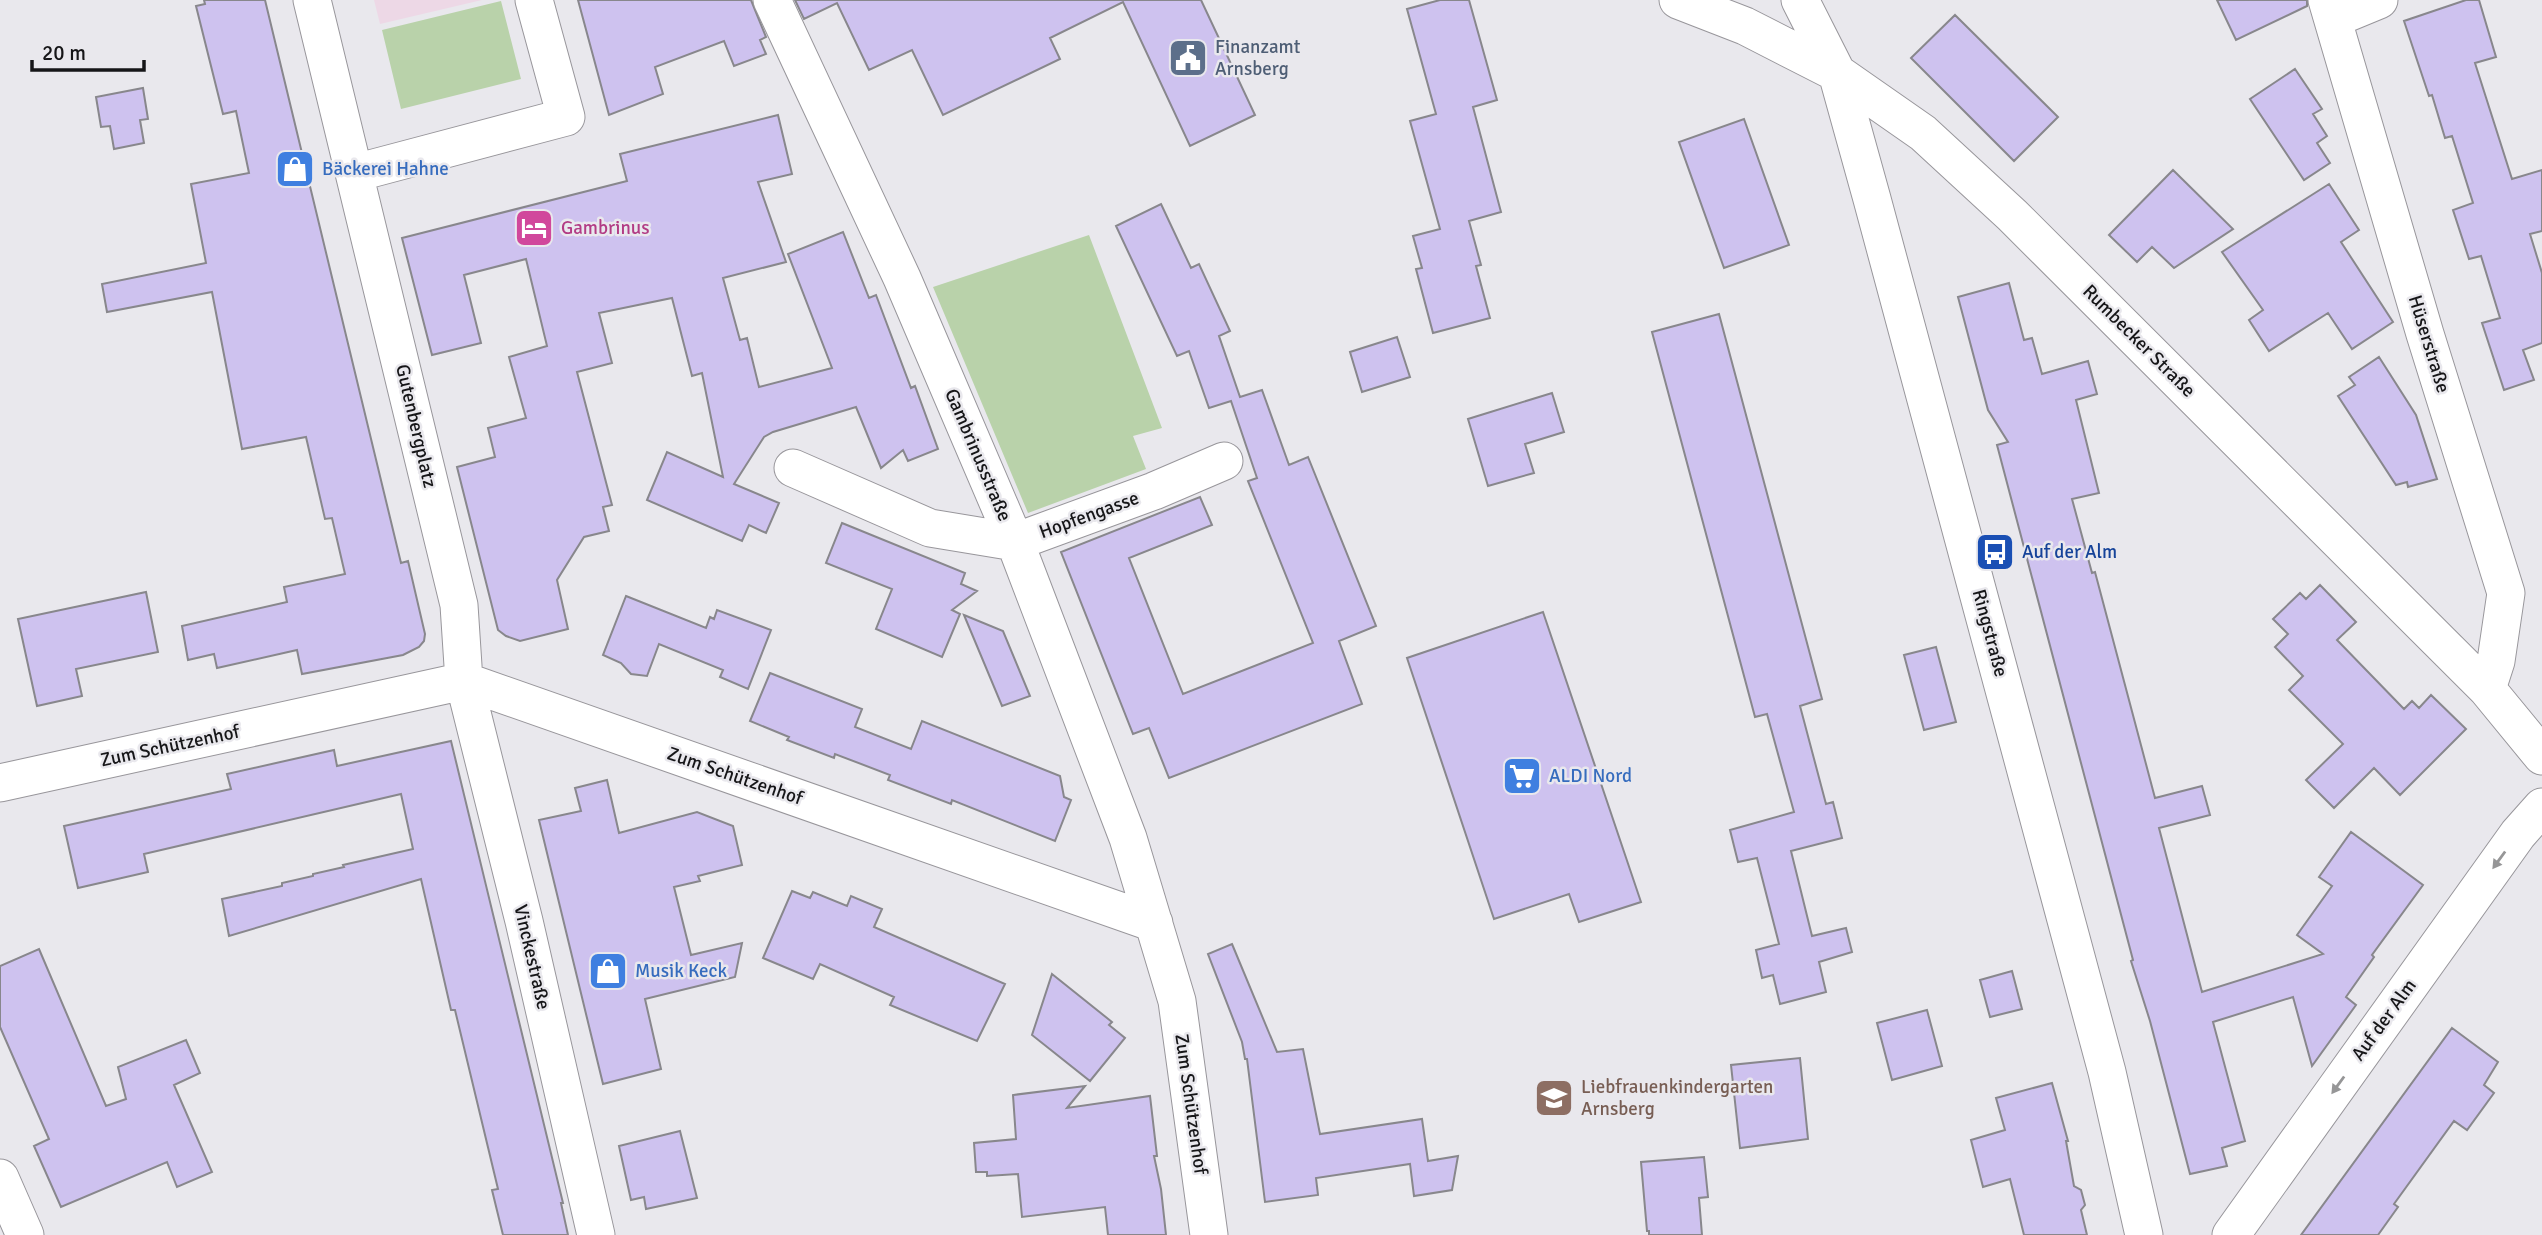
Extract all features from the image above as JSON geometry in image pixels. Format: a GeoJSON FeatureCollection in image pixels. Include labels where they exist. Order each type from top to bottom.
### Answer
{"type":"FeatureCollection","features":[{"type":"Feature","properties":{"kind":"street","name":"Gutenbergplatz"},"geometry":{"type":"LineString","coordinates":[[312,0],[458,605],[464,681]]}},
{"type":"Feature","properties":{"kind":"street"},"geometry":{"type":"LineString","coordinates":[[355,173],[566,117],[534,0]]}},
{"type":"Feature","properties":{"kind":"street","name":"Gambrinusstraße"},"geometry":{"type":"LineString","coordinates":[[772,0],[901,278],[1015,542],[1128,838],[1154,923]]}},
{"type":"Feature","properties":{"kind":"street","name":"Rumbecker Straße"},"geometry":{"type":"LineString","coordinates":[[1678,0],[1745,26],[1837,73],[1923,134],[1995,199],[2487,689],[2542,756]]}},
{"type":"Feature","properties":{"kind":"street","name":"Ringstraße"},"geometry":{"type":"LineString","coordinates":[[1800,0],[1837,73],[1942,452],[2082,978],[2144,1235]]}},
{"type":"Feature","properties":{"kind":"street"},"geometry":{"type":"LineString","coordinates":[[2330,10],[2379,0]]}},
{"type":"Feature","properties":{"kind":"street","name":"Hüserstraße"},"geometry":{"type":"LineString","coordinates":[[2330,10],[2425,334],[2506,593],[2496,661],[2487,689]]}},
{"type":"Feature","properties":{"kind":"street","name":"Hopfengasse"},"geometry":{"type":"LineString","coordinates":[[793,468],[930,528],[1015,542],[1154,491],[1224,461]]}},
{"type":"Feature","properties":{"kind":"street","name":"Zum Schützenhof"},"geometry":{"type":"LineString","coordinates":[[0,783],[464,681],[1154,923],[1177,1001],[1209,1235]]}},
{"type":"Feature","properties":{"kind":"street","name":"Vinckestraße"},"geometry":{"type":"LineString","coordinates":[[464,681],[524,921],[596,1235]]}},
{"type":"Feature","properties":{"kind":"street","name":"Auf der Alm"},"geometry":{"type":"LineString","coordinates":[[2231,1235],[2518,834],[2542,807]]}},
{"type":"Feature","properties":{"kind":"street"},"geometry":{"type":"LineString","coordinates":[[0,1178],[25,1235]]}},
{"type":"Feature","properties":{"kind":"shaded area"},"geometry":{"type":"Polygon","coordinates":[[[374,0],[482,0],[380,24],[374,0]]]}},
{"type":"Feature","properties":{"kind":"green space"},"geometry":{"type":"Polygon","coordinates":[[[501,1],[521,79],[401,109],[382,30],[501,1]]]}},
{"type":"Feature","properties":{"kind":"green space"},"geometry":{"type":"Polygon","coordinates":[[[1089,235],[1162,428],[1133,436],[1146,469],[1028,513],[933,287],[1089,235]]]}},
{"type":"Feature","properties":{"kind":"building"},"geometry":{"type":"Polygon","coordinates":[[[204,0],[265,0],[401,563],[408,561],[425,634],[419,647],[403,655],[302,674],[297,650],[217,668],[214,654],[188,660],[182,626],[287,602],[284,587],[345,574],[332,518],[325,519],[306,437],[242,449],[212,292],[107,312],[102,284],[206,263],[191,184],[249,173],[236,111],[223,114],[196,6],[205,4],[204,0]]]}},
{"type":"Feature","properties":{"kind":"building"},"geometry":{"type":"Polygon","coordinates":[[[578,0],[751,0],[766,37],[760,40],[766,54],[734,66],[724,41],[655,67],[663,94],[609,115],[578,0]]]}},
{"type":"Feature","properties":{"kind":"building"},"geometry":{"type":"Polygon","coordinates":[[[795,0],[1201,0],[1255,115],[1190,146],[1123,2],[1050,38],[1060,59],[943,115],[912,50],[869,70],[837,3],[804,19],[795,0]]]}},
{"type":"Feature","properties":{"kind":"building"},"geometry":{"type":"Polygon","coordinates":[[[1440,0],[1469,0],[1497,100],[1473,107],[1501,212],[1469,221],[1481,265],[1476,266],[1490,318],[1433,333],[1416,269],[1422,268],[1413,236],[1440,229],[1410,121],[1436,114],[1407,9],[1440,0]]]}},
{"type":"Feature","properties":{"kind":"building"},"geometry":{"type":"Polygon","coordinates":[[[2217,0],[2307,0],[2307,6],[2236,40],[2217,0]]]}},
{"type":"Feature","properties":{"kind":"building"},"geometry":{"type":"Polygon","coordinates":[[[2466,0],[2479,0],[2496,57],[2475,63],[2512,179],[2542,170],[2542,231],[2530,234],[2542,273],[2542,343],[2523,350],[2534,380],[2504,390],[2482,323],[2500,318],[2481,256],[2469,259],[2453,210],[2473,203],[2452,136],[2445,138],[2404,21],[2466,0]]]}},
{"type":"Feature","properties":{"kind":"building"},"geometry":{"type":"Polygon","coordinates":[[[1955,15],[2058,117],[2014,161],[1911,58],[1955,15]]]}},
{"type":"Feature","properties":{"kind":"building"},"geometry":{"type":"Polygon","coordinates":[[[2295,69],[2322,109],[2313,114],[2327,136],[2317,143],[2330,163],[2304,180],[2250,99],[2295,69]]]}},
{"type":"Feature","properties":{"kind":"building"},"geometry":{"type":"Polygon","coordinates":[[[143,88],[148,119],[140,120],[144,143],[114,149],[110,126],[101,127],[96,97],[143,88]]]}},
{"type":"Feature","properties":{"kind":"building"},"geometry":{"type":"Polygon","coordinates":[[[778,115],[792,174],[758,182],[786,262],[723,278],[740,340],[747,338],[759,387],[832,368],[788,254],[843,232],[869,298],[876,295],[911,388],[915,386],[938,449],[908,461],[903,450],[881,468],[856,407],[773,432],[764,437],[734,484],[779,503],[766,533],[749,525],[742,541],[647,500],[667,452],[723,477],[702,373],[692,376],[672,298],[599,313],[612,363],[577,372],[612,505],[603,507],[609,531],[584,537],[557,580],[568,629],[520,641],[506,636],[498,630],[457,467],[495,457],[488,428],[526,418],[509,357],[547,346],[526,259],[464,275],[481,343],[432,355],[402,238],[627,181],[620,154],[778,115]]]}},
{"type":"Feature","properties":{"kind":"building"},"geometry":{"type":"Polygon","coordinates":[[[1744,119],[1789,245],[1724,268],[1679,142],[1744,119]]]}},
{"type":"Feature","properties":{"kind":"building"},"geometry":{"type":"Polygon","coordinates":[[[2173,170],[2233,229],[2174,268],[2152,247],[2137,262],[2109,235],[2173,170]]]}},
{"type":"Feature","properties":{"kind":"building"},"geometry":{"type":"Polygon","coordinates":[[[2329,184],[2359,230],[2341,242],[2393,322],[2352,349],[2328,313],[2269,351],[2249,320],[2263,310],[2222,252],[2329,184]]]}},
{"type":"Feature","properties":{"kind":"building"},"geometry":{"type":"Polygon","coordinates":[[[1161,204],[1191,268],[1199,264],[1230,331],[1219,336],[1240,397],[1262,390],[1289,465],[1308,457],[1376,626],[1339,641],[1362,704],[1169,778],[1149,728],[1133,734],[1061,552],[1200,497],[1212,525],[1129,558],[1183,694],[1313,643],[1248,481],[1257,478],[1231,401],[1209,408],[1189,351],[1177,356],[1116,226],[1161,204]]]}},
{"type":"Feature","properties":{"kind":"building"},"geometry":{"type":"Polygon","coordinates":[[[2009,283],[2024,340],[2032,338],[2042,374],[2088,361],[2097,394],[2076,400],[2099,493],[2072,499],[2092,573],[2095,572],[2155,798],[2202,786],[2210,815],[2159,828],[2202,992],[2323,954],[2297,935],[2332,886],[2319,877],[2351,832],[2423,885],[2372,955],[2374,957],[2346,997],[2356,1005],[2312,1066],[2293,997],[2213,1022],[2245,1141],[2222,1148],[2227,1166],[2190,1174],[2150,1021],[2131,961],[2133,960],[1997,445],[2008,442],[1988,410],[1958,297],[2009,283]]]}},
{"type":"Feature","properties":{"kind":"building"},"geometry":{"type":"Polygon","coordinates":[[[1719,314],[1822,699],[1800,706],[1826,804],[1833,802],[1842,838],[1791,851],[1812,936],[1846,928],[1852,952],[1819,962],[1826,992],[1780,1004],[1773,975],[1762,978],[1756,950],[1779,944],[1757,858],[1738,862],[1730,830],[1794,812],[1767,714],[1755,717],[1652,332],[1719,314]]]}},
{"type":"Feature","properties":{"kind":"building"},"geometry":{"type":"Polygon","coordinates":[[[1397,337],[1410,377],[1362,392],[1350,352],[1397,337]]]}},
{"type":"Feature","properties":{"kind":"building"},"geometry":{"type":"Polygon","coordinates":[[[2379,357],[2416,415],[2437,479],[2408,487],[2407,482],[2396,485],[2338,396],[2355,385],[2349,377],[2379,357]]]}},
{"type":"Feature","properties":{"kind":"building"},"geometry":{"type":"Polygon","coordinates":[[[1552,393],[1564,432],[1525,444],[1534,473],[1488,486],[1468,419],[1552,393]]]}},
{"type":"Feature","properties":{"kind":"building"},"geometry":{"type":"Polygon","coordinates":[[[842,523],[965,573],[961,584],[977,591],[952,610],[960,614],[942,657],[876,629],[892,589],[826,563],[842,523]]]}},
{"type":"Feature","properties":{"kind":"building"},"geometry":{"type":"Polygon","coordinates":[[[2320,585],[2356,622],[2337,640],[2404,709],[2412,701],[2419,708],[2431,695],[2466,729],[2400,795],[2374,768],[2334,808],[2306,780],[2343,744],[2289,690],[2303,676],[2275,647],[2288,634],[2273,619],[2300,593],[2306,599],[2320,585]]]}},
{"type":"Feature","properties":{"kind":"building"},"geometry":{"type":"Polygon","coordinates":[[[146,592],[158,652],[76,669],[82,696],[37,706],[18,619],[146,592]]]}},
{"type":"Feature","properties":{"kind":"building"},"geometry":{"type":"Polygon","coordinates":[[[626,596],[706,628],[710,617],[714,619],[717,610],[771,630],[748,689],[720,677],[723,670],[659,644],[647,676],[631,674],[621,663],[603,655],[626,596]]]}},
{"type":"Feature","properties":{"kind":"building","name":"ALDI Nord"},"geometry":{"type":"Polygon","coordinates":[[[1543,612],[1641,902],[1579,922],[1569,894],[1494,919],[1407,658],[1543,612]]]}},
{"type":"Feature","properties":{"kind":"building"},"geometry":{"type":"Polygon","coordinates":[[[964,615],[1003,631],[1030,696],[1002,706],[964,615]]]}},
{"type":"Feature","properties":{"kind":"building"},"geometry":{"type":"Polygon","coordinates":[[[1936,647],[1956,722],[1924,730],[1904,655],[1936,647]]]}},
{"type":"Feature","properties":{"kind":"building"},"geometry":{"type":"Polygon","coordinates":[[[770,673],[862,709],[855,727],[911,749],[922,721],[1060,776],[1064,797],[1071,800],[1055,841],[952,800],[951,804],[888,780],[890,775],[835,754],[834,758],[787,740],[789,737],[750,721],[770,673]]]}},
{"type":"Feature","properties":{"kind":"building"},"geometry":{"type":"Polygon","coordinates":[[[451,741],[563,1203],[568,1235],[503,1235],[492,1190],[498,1189],[455,1010],[451,1010],[421,879],[229,936],[222,899],[282,886],[282,883],[344,867],[343,865],[413,849],[401,794],[144,854],[148,872],[78,888],[64,826],[231,789],[227,774],[334,750],[337,766],[451,741]]]}},
{"type":"Feature","properties":{"kind":"building"},"geometry":{"type":"Polygon","coordinates":[[[607,780],[619,833],[697,812],[733,826],[742,865],[698,876],[700,881],[674,887],[691,955],[742,943],[735,977],[645,999],[661,1069],[603,1084],[539,820],[581,811],[575,788],[607,780]]]}},
{"type":"Feature","properties":{"kind":"building"},"geometry":{"type":"Polygon","coordinates":[[[792,891],[810,898],[813,892],[847,906],[851,896],[882,909],[874,927],[1005,984],[977,1041],[890,1005],[894,997],[820,964],[813,979],[763,958],[792,891]]]}},
{"type":"Feature","properties":{"kind":"building"},"geometry":{"type":"Polygon","coordinates":[[[1232,944],[1277,1052],[1303,1049],[1320,1134],[1422,1119],[1428,1161],[1458,1156],[1452,1190],[1414,1196],[1410,1164],[1316,1178],[1318,1195],[1265,1202],[1247,1059],[1208,954],[1232,944]]]}},
{"type":"Feature","properties":{"kind":"building"},"geometry":{"type":"Polygon","coordinates":[[[39,949],[106,1106],[126,1099],[118,1067],[186,1040],[200,1073],[174,1085],[212,1172],[177,1187],[167,1162],[61,1207],[34,1146],[49,1139],[0,1027],[0,966],[39,949]]]}},
{"type":"Feature","properties":{"kind":"building"},"geometry":{"type":"Polygon","coordinates":[[[2012,971],[2022,1009],[1990,1017],[1980,980],[2012,971]]]}},
{"type":"Feature","properties":{"kind":"building"},"geometry":{"type":"Polygon","coordinates":[[[1052,974],[1112,1022],[1109,1025],[1125,1038],[1090,1081],[1032,1035],[1052,974]]]}},
{"type":"Feature","properties":{"kind":"building"},"geometry":{"type":"Polygon","coordinates":[[[1927,1010],[1942,1066],[1892,1080],[1877,1023],[1927,1010]]]}},
{"type":"Feature","properties":{"kind":"building"},"geometry":{"type":"Polygon","coordinates":[[[2452,1028],[2498,1062],[2484,1085],[2494,1093],[2467,1130],[2454,1121],[2394,1204],[2398,1207],[2378,1235],[2301,1235],[2452,1028]]]}},
{"type":"Feature","properties":{"kind":"building"},"geometry":{"type":"Polygon","coordinates":[[[1800,1058],[1808,1139],[1740,1148],[1731,1065],[1800,1058]]]}},
{"type":"Feature","properties":{"kind":"building"},"geometry":{"type":"Polygon","coordinates":[[[2052,1083],[2068,1141],[2074,1186],[2081,1190],[2085,1205],[2081,1210],[2087,1235],[2024,1235],[2010,1179],[1983,1187],[1971,1140],[2005,1130],[1996,1098],[2052,1083]]]}},
{"type":"Feature","properties":{"kind":"building"},"geometry":{"type":"Polygon","coordinates":[[[1085,1086],[1067,1108],[1150,1096],[1157,1156],[1154,1156],[1166,1235],[1108,1235],[1105,1207],[1022,1217],[1018,1174],[987,1176],[987,1172],[976,1172],[974,1143],[1016,1139],[1013,1095],[1085,1086]]]}},
{"type":"Feature","properties":{"kind":"building"},"geometry":{"type":"Polygon","coordinates":[[[680,1131],[697,1198],[646,1209],[644,1197],[631,1200],[619,1146],[680,1131]]]}},
{"type":"Feature","properties":{"kind":"building"},"geometry":{"type":"Polygon","coordinates":[[[1704,1157],[1708,1197],[1699,1198],[1702,1235],[1649,1235],[1641,1162],[1704,1157]]]}},
{"type":"Feature","properties":{"kind":"place","name":"Finanzamt Arnsberg"},"geometry":{"type":"Point","coordinates":[1188,58]}},
{"type":"Feature","properties":{"kind":"place","name":"Bäckerei Hahne"},"geometry":{"type":"Point","coordinates":[295,169]}},
{"type":"Feature","properties":{"kind":"place","name":"Gambrinus"},"geometry":{"type":"Point","coordinates":[534,228]}},
{"type":"Feature","properties":{"kind":"place","name":"Auf der Alm"},"geometry":{"type":"Point","coordinates":[1995,552]}},
{"type":"Feature","properties":{"kind":"place","name":"ALDI Nord"},"geometry":{"type":"Point","coordinates":[1522,776]}},
{"type":"Feature","properties":{"kind":"place","name":"Musik Keck"},"geometry":{"type":"Point","coordinates":[608,971]}},
{"type":"Feature","properties":{"kind":"place","name":"Liebfrauenkindergarten Arnsberg"},"geometry":{"type":"Point","coordinates":[1554,1098]}}]}
